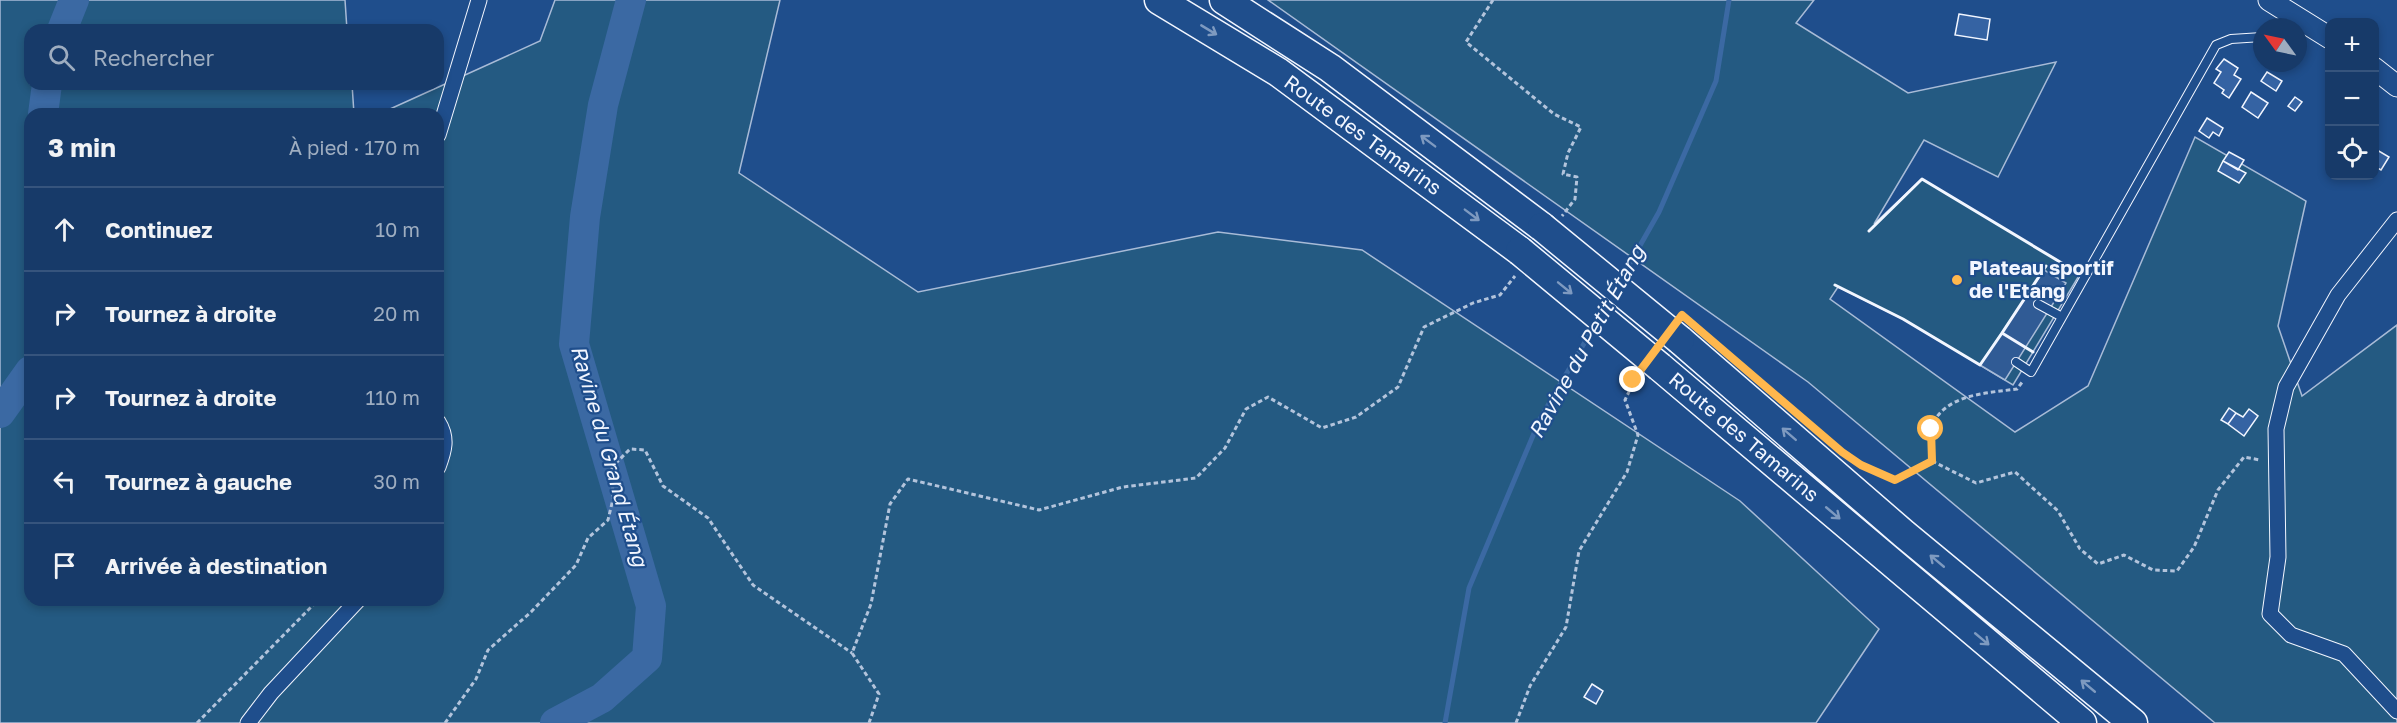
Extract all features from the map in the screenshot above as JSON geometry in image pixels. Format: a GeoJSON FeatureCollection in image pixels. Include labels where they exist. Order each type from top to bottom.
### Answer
{"type":"FeatureCollection","features":[{"type":"Feature","properties":{"kind":"highway","name":"Route des Tamarins"},"geometry":{"type":"LineString","coordinates":[[1159,0],[1278,72],[1403,162],[2082,723]]}},
{"type":"Feature","properties":{"kind":"highway","name":"Route des Tamarins"},"geometry":{"type":"LineString","coordinates":[[1224,0],[1330,68],[1552,222],[1680,340],[1904,534],[2133,723]]}},
{"type":"Feature","properties":{"kind":"main road"},"geometry":{"type":"LineString","coordinates":[[2269,0],[2291,18],[2325,35]]}},
{"type":"Feature","properties":{"kind":"main road"},"geometry":{"type":"LineString","coordinates":[[2379,72],[2397,86]]}},
{"type":"Feature","properties":{"kind":"street"},"geometry":{"type":"LineString","coordinates":[[444,115],[479,0]]}},
{"type":"Feature","properties":{"kind":"street"},"geometry":{"type":"LineString","coordinates":[[2397,220],[2338,295],[2286,387],[2276,429],[2278,557],[2270,614],[2290,635],[2344,654],[2397,711]]}},
{"type":"Feature","properties":{"kind":"street"},"geometry":{"type":"LineString","coordinates":[[444,431],[444,447]]}},
{"type":"Feature","properties":{"kind":"street"},"geometry":{"type":"LineString","coordinates":[[248,723],[271,693],[352,606]]}},
{"type":"Feature","properties":{"kind":"lane"},"geometry":{"type":"LineString","coordinates":[[2016,362],[2031,372],[2216,45],[2231,39],[2253,38]]}},
{"type":"Feature","properties":{"kind":"lane"},"geometry":{"type":"LineString","coordinates":[[2038,304],[2062,317]]}},
{"type":"Feature","properties":{"kind":"path"},"geometry":{"type":"LineString","coordinates":[[1493,0],[1466,42],[1554,114],[1581,127],[1568,153],[1563,174],[1577,177],[1575,199],[1552,222]]}},
{"type":"Feature","properties":{"kind":"path"},"geometry":{"type":"LineString","coordinates":[[852,653],[871,604],[890,504],[908,479],[1039,510],[1123,487],[1196,478],[1226,448],[1246,409],[1268,397],[1322,429],[1356,417],[1398,387],[1424,327],[1473,303],[1500,295],[1520,260]]}},
{"type":"Feature","properties":{"kind":"path"},"geometry":{"type":"LineString","coordinates":[[1516,723],[1530,686],[1566,627],[1579,551],[1627,472],[1638,435],[1625,400],[1650,368]]}},
{"type":"Feature","properties":{"kind":"path"},"geometry":{"type":"LineString","coordinates":[[1932,461],[1931,429],[1947,405],[1977,394],[2017,389],[2031,372]]}},
{"type":"Feature","properties":{"kind":"path"},"geometry":{"type":"LineString","coordinates":[[445,723],[476,679],[488,650],[531,612],[576,565],[588,538],[608,520],[613,499],[612,467],[630,449],[645,450],[663,486],[708,518],[753,585],[852,653],[879,694],[869,723]]}},
{"type":"Feature","properties":{"kind":"path"},"geometry":{"type":"LineString","coordinates":[[1932,461],[1976,483],[2014,472],[2058,511],[2080,549],[2098,564],[2124,555],[2153,570],[2177,571],[2194,547],[2218,490],[2244,457],[2277,463]]}},
{"type":"Feature","properties":{"kind":"path"},"geometry":{"type":"LineString","coordinates":[[1852,458],[1895,480],[1932,461]]}},
{"type":"Feature","properties":{"kind":"path"},"geometry":{"type":"LineString","coordinates":[[197,723],[312,606]]}},
{"type":"Feature","properties":{"kind":"shaded area"},"geometry":{"type":"Polygon","coordinates":[[[0,0],[345,0],[347,24],[24,24],[24,90],[352,90],[354,108],[24,108],[24,606],[444,606],[444,108],[392,108],[432,90],[444,90],[444,85],[540,41],[555,0],[780,0],[739,173],[918,292],[1218,232],[1362,250],[1740,501],[1879,629],[1816,723],[0,723],[0,0]]]}},
{"type":"Feature","properties":{"kind":"shaded area"},"geometry":{"type":"Polygon","coordinates":[[[1268,0],[1814,0],[1796,23],[1908,93],[2056,62],[1998,177],[1924,140],[1874,224],[1922,179],[2080,274],[2013,385],[1903,319],[1838,287],[1830,299],[2015,432],[2088,386],[2195,137],[2306,201],[2278,326],[2302,396],[2397,325],[2397,723],[2215,723],[1808,382],[1268,0]]]}},
{"type":"Feature","properties":{"kind":"shaded area"},"geometry":{"type":"Polygon","coordinates":[[[2044,270],[2066,283],[2005,380],[1980,365],[2044,270]]]}},
{"type":"Feature","properties":{"kind":"building"},"geometry":{"type":"Polygon","coordinates":[[[1959,14],[1990,19],[1987,40],[1955,35],[1959,14]]]}},
{"type":"Feature","properties":{"kind":"building"},"geometry":{"type":"Polygon","coordinates":[[[2224,59],[2238,68],[2234,75],[2241,79],[2229,98],[2222,93],[2224,90],[2214,83],[2221,72],[2216,69],[2224,59]]]}},
{"type":"Feature","properties":{"kind":"building"},"geometry":{"type":"Polygon","coordinates":[[[2267,72],[2282,81],[2276,91],[2261,81],[2267,72]]]}},
{"type":"Feature","properties":{"kind":"building"},"geometry":{"type":"Polygon","coordinates":[[[2251,92],[2268,103],[2258,118],[2242,107],[2251,92]]]}},
{"type":"Feature","properties":{"kind":"building"},"geometry":{"type":"Polygon","coordinates":[[[2295,97],[2302,102],[2295,111],[2288,106],[2295,97]]]}},
{"type":"Feature","properties":{"kind":"building"},"geometry":{"type":"Polygon","coordinates":[[[2207,118],[2223,128],[2219,136],[2213,132],[2209,138],[2199,131],[2207,118]]]}},
{"type":"Feature","properties":{"kind":"building"},"geometry":{"type":"Polygon","coordinates":[[[2379,151],[2389,157],[2381,170],[2379,169],[2379,151]]]}},
{"type":"Feature","properties":{"kind":"building"},"geometry":{"type":"Polygon","coordinates":[[[2229,152],[2244,160],[2238,170],[2223,161],[2229,152]]]}},
{"type":"Feature","properties":{"kind":"building"},"geometry":{"type":"Polygon","coordinates":[[[2223,161],[2246,173],[2239,183],[2218,171],[2223,161]]]}},
{"type":"Feature","properties":{"kind":"building"},"geometry":{"type":"Polygon","coordinates":[[[2229,408],[2236,413],[2228,424],[2221,420],[2229,408]]]}},
{"type":"Feature","properties":{"kind":"building"},"geometry":{"type":"Polygon","coordinates":[[[2249,409],[2258,416],[2244,436],[2228,424],[2236,413],[2243,417],[2249,409]]]}},
{"type":"Feature","properties":{"kind":"building"},"geometry":{"type":"Polygon","coordinates":[[[1592,684],[1603,691],[1596,704],[1584,697],[1592,684]]]}},
{"type":"Feature","properties":{"kind":"waterway"},"geometry":{"type":"LineString","coordinates":[[64,24],[74,0]]}},
{"type":"Feature","properties":{"kind":"waterway","name":"Ravine du Grand Étang"},"geometry":{"type":"LineString","coordinates":[[555,723],[602,698],[647,658],[651,606],[574,344],[585,217],[603,105],[631,0]]}},
{"type":"Feature","properties":{"kind":"waterway","name":"Ravine du Petit Étang"},"geometry":{"type":"LineString","coordinates":[[1620,281],[1659,212],[1716,81],[1729,0]]}},
{"type":"Feature","properties":{"kind":"waterway"},"geometry":{"type":"LineString","coordinates":[[44,108],[46,90]]}},
{"type":"Feature","properties":{"kind":"waterway","name":"Ravine du Petit Étang"},"geometry":{"type":"LineString","coordinates":[[1445,723],[1469,588],[1540,419],[1596,323]]}},
{"type":"Feature","properties":{"kind":"waterway"},"geometry":{"type":"LineString","coordinates":[[0,413],[24,379]]}},
{"type":"Feature","properties":{"kind":"wall"},"geometry":{"type":"LineString","coordinates":[[1869,231],[1922,179],[2080,274]]}},
{"type":"Feature","properties":{"kind":"wall"},"geometry":{"type":"LineString","coordinates":[[2002,333],[2046,266]]}},
{"type":"Feature","properties":{"kind":"wall"},"geometry":{"type":"LineString","coordinates":[[1835,285],[1903,319],[1980,365],[2002,333],[2033,352]]}},
{"type":"Feature","properties":{"kind":"place","name":"Plateau sportif de l'Etang"},"geometry":{"type":"Point","coordinates":[1957,280]}},
{"type":"Feature","properties":{"kind":"route"},"geometry":{"type":"LineString","coordinates":[[1633,380],[1682,315],[1842,452],[1861,465],[1895,480],[1932,461],[1931,429]]}}]}
